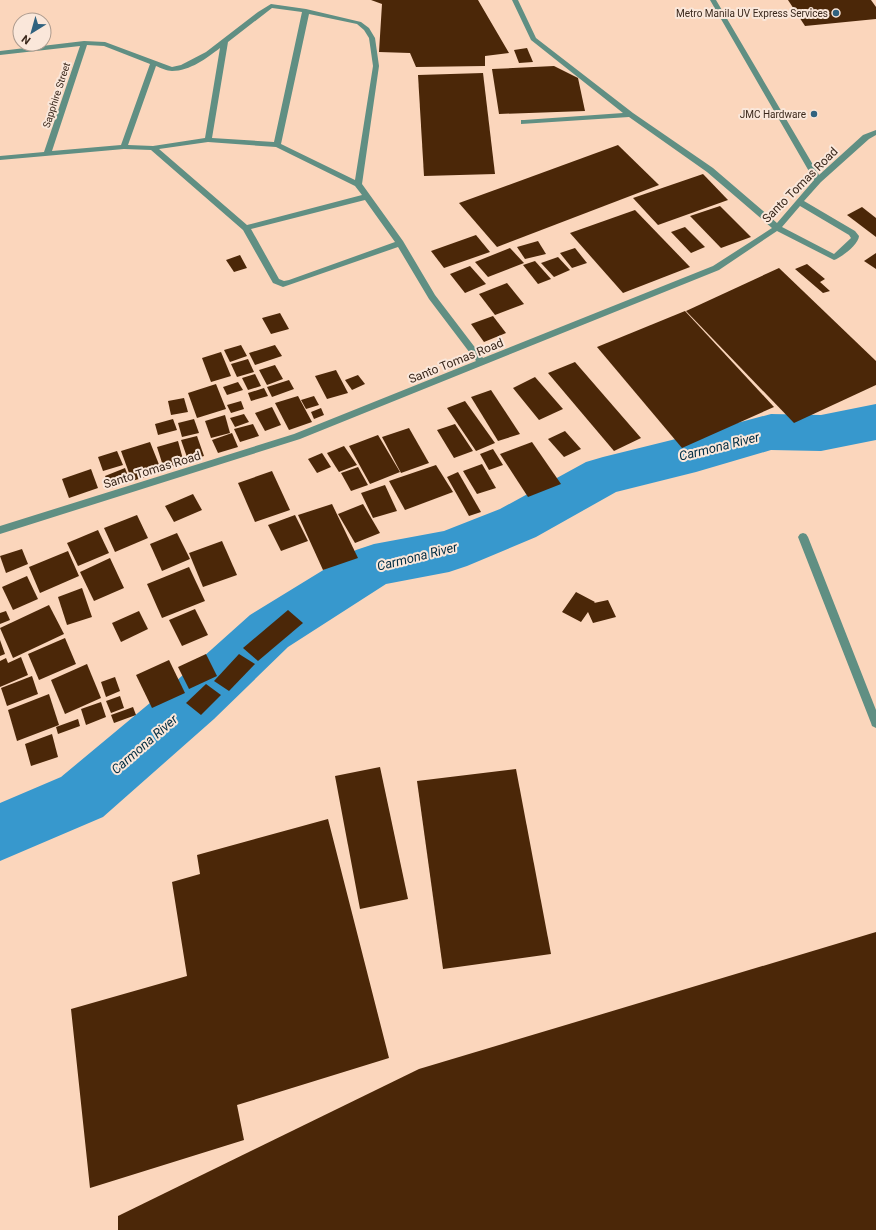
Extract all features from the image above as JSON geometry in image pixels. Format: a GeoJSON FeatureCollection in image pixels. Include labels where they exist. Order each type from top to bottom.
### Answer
{"type":"FeatureCollection","features":[{"type":"Feature","properties":{"kind":"street"},"geometry":{"type":"LineString","coordinates":[[515,0],[534,39],[596,86],[630,115],[710,170],[777,228],[834,256],[837,256],[855,239],[855,236],[852,233],[799,202]]}},
{"type":"Feature","properties":{"kind":"street"},"geometry":{"type":"LineString","coordinates":[[713,0],[818,180]]}},
{"type":"Feature","properties":{"kind":"street"},"geometry":{"type":"LineString","coordinates":[[0,54],[84,43],[105,44],[171,69],[180,69],[225,41],[270,6],[306,11],[358,23],[367,29],[372,38],[376,66],[358,184]]}},
{"type":"Feature","properties":{"kind":"street"},"geometry":{"type":"LineString","coordinates":[[278,145],[306,11]]}},
{"type":"Feature","properties":{"kind":"street"},"geometry":{"type":"LineString","coordinates":[[208,140],[225,41]]}},
{"type":"Feature","properties":{"kind":"street","name":"Sapphire Street"},"geometry":{"type":"LineString","coordinates":[[48,152],[84,43]]}},
{"type":"Feature","properties":{"kind":"street"},"geometry":{"type":"LineString","coordinates":[[124,147],[154,63]]}},
{"type":"Feature","properties":{"kind":"street"},"geometry":{"type":"LineString","coordinates":[[524,122],[630,115]]}},
{"type":"Feature","properties":{"kind":"street","name":"Santo Tomas Road"},"geometry":{"type":"LineString","coordinates":[[0,530],[297,437],[716,268],[777,228],[818,180],[866,137],[876,132]]}},
{"type":"Feature","properties":{"kind":"street"},"geometry":{"type":"LineString","coordinates":[[0,158],[48,152],[124,147],[152,148],[208,140],[278,145],[358,184],[400,243],[432,297],[482,363]]}},
{"type":"Feature","properties":{"kind":"street"},"geometry":{"type":"LineString","coordinates":[[152,148],[246,228],[276,281],[283,284],[400,243]]}},
{"type":"Feature","properties":{"kind":"street"},"geometry":{"type":"LineString","coordinates":[[246,228],[366,197]]}},
{"type":"Feature","properties":{"kind":"street"},"geometry":{"type":"LineString","coordinates":[[803,537],[876,723]]}},
{"type":"Feature","properties":{"kind":"building"},"geometry":{"type":"Polygon","coordinates":[[[371,0],[478,0],[509,53],[485,56],[485,66],[416,67],[410,53],[379,52],[382,4],[371,0]]]}},
{"type":"Feature","properties":{"kind":"building","name":"Metro Manila UV Express Services"},"geometry":{"type":"Polygon","coordinates":[[[788,0],[871,0],[876,7],[876,19],[805,26],[788,0]]]}},
{"type":"Feature","properties":{"kind":"building"},"geometry":{"type":"Polygon","coordinates":[[[527,48],[533,62],[519,63],[514,50],[527,48]]]}},
{"type":"Feature","properties":{"kind":"building"},"geometry":{"type":"Polygon","coordinates":[[[554,66],[578,78],[585,111],[499,114],[492,69],[554,66]]]}},
{"type":"Feature","properties":{"kind":"building"},"geometry":{"type":"Polygon","coordinates":[[[483,73],[495,174],[424,176],[418,75],[483,73]]]}},
{"type":"Feature","properties":{"kind":"building"},"geometry":{"type":"Polygon","coordinates":[[[618,145],[659,185],[497,247],[459,203],[618,145]]]}},
{"type":"Feature","properties":{"kind":"building"},"geometry":{"type":"Polygon","coordinates":[[[703,174],[728,200],[658,225],[633,198],[703,174]]]}},
{"type":"Feature","properties":{"kind":"building"},"geometry":{"type":"Polygon","coordinates":[[[720,206],[751,237],[721,248],[690,216],[720,206]]]}},
{"type":"Feature","properties":{"kind":"building"},"geometry":{"type":"Polygon","coordinates":[[[862,207],[876,218],[876,237],[847,215],[862,207]]]}},
{"type":"Feature","properties":{"kind":"building"},"geometry":{"type":"Polygon","coordinates":[[[635,210],[690,267],[623,293],[570,233],[635,210]]]}},
{"type":"Feature","properties":{"kind":"building"},"geometry":{"type":"Polygon","coordinates":[[[685,227],[705,247],[691,253],[671,232],[685,227]]]}},
{"type":"Feature","properties":{"kind":"building"},"geometry":{"type":"Polygon","coordinates":[[[476,235],[490,252],[444,268],[431,251],[476,235]]]}},
{"type":"Feature","properties":{"kind":"building"},"geometry":{"type":"Polygon","coordinates":[[[538,241],[546,254],[525,259],[517,247],[538,241]]]}},
{"type":"Feature","properties":{"kind":"building"},"geometry":{"type":"Polygon","coordinates":[[[510,248],[524,263],[488,277],[475,262],[510,248]]]}},
{"type":"Feature","properties":{"kind":"building"},"geometry":{"type":"Polygon","coordinates":[[[575,248],[587,263],[572,268],[560,253],[575,248]]]}},
{"type":"Feature","properties":{"kind":"building"},"geometry":{"type":"Polygon","coordinates":[[[876,253],[876,269],[864,261],[876,253]]]}},
{"type":"Feature","properties":{"kind":"building"},"geometry":{"type":"Polygon","coordinates":[[[240,255],[247,268],[234,272],[226,260],[240,255]]]}},
{"type":"Feature","properties":{"kind":"building"},"geometry":{"type":"Polygon","coordinates":[[[558,257],[570,270],[554,277],[541,263],[558,257]]]}},
{"type":"Feature","properties":{"kind":"building"},"geometry":{"type":"Polygon","coordinates":[[[535,261],[551,279],[538,284],[523,265],[535,261]]]}},
{"type":"Feature","properties":{"kind":"building"},"geometry":{"type":"Polygon","coordinates":[[[807,264],[825,279],[820,282],[830,291],[823,293],[795,269],[807,264]]]}},
{"type":"Feature","properties":{"kind":"building"},"geometry":{"type":"Polygon","coordinates":[[[470,266],[486,284],[465,293],[450,274],[470,266]]]}},
{"type":"Feature","properties":{"kind":"building"},"geometry":{"type":"Polygon","coordinates":[[[779,268],[876,361],[876,385],[794,423],[686,311],[779,268]]]}},
{"type":"Feature","properties":{"kind":"building"},"geometry":{"type":"Polygon","coordinates":[[[507,283],[524,304],[495,315],[479,294],[507,283]]]}},
{"type":"Feature","properties":{"kind":"building"},"geometry":{"type":"Polygon","coordinates":[[[685,311],[774,407],[682,448],[597,347],[685,311]]]}},
{"type":"Feature","properties":{"kind":"building"},"geometry":{"type":"Polygon","coordinates":[[[280,313],[289,329],[271,334],[262,318],[280,313]]]}},
{"type":"Feature","properties":{"kind":"building"},"geometry":{"type":"Polygon","coordinates":[[[493,316],[506,333],[484,342],[471,324],[493,316]]]}},
{"type":"Feature","properties":{"kind":"building"},"geometry":{"type":"Polygon","coordinates":[[[241,345],[247,356],[230,362],[224,350],[241,345]]]}},
{"type":"Feature","properties":{"kind":"building"},"geometry":{"type":"Polygon","coordinates":[[[275,345],[282,356],[255,365],[249,353],[275,345]]]}},
{"type":"Feature","properties":{"kind":"building"},"geometry":{"type":"Polygon","coordinates":[[[221,352],[231,376],[211,382],[202,358],[221,352]]]}},
{"type":"Feature","properties":{"kind":"building"},"geometry":{"type":"Polygon","coordinates":[[[248,359],[254,372],[237,377],[231,364],[248,359]]]}},
{"type":"Feature","properties":{"kind":"building"},"geometry":{"type":"Polygon","coordinates":[[[575,362],[641,438],[614,451],[548,373],[575,362]]]}},
{"type":"Feature","properties":{"kind":"building"},"geometry":{"type":"Polygon","coordinates":[[[275,365],[283,379],[267,385],[259,370],[275,365]]]}},
{"type":"Feature","properties":{"kind":"building"},"geometry":{"type":"Polygon","coordinates":[[[336,370],[348,393],[327,399],[315,376],[336,370]]]}},
{"type":"Feature","properties":{"kind":"building"},"geometry":{"type":"Polygon","coordinates":[[[255,374],[261,386],[248,390],[242,378],[255,374]]]}},
{"type":"Feature","properties":{"kind":"building"},"geometry":{"type":"Polygon","coordinates":[[[358,375],[365,384],[352,390],[345,380],[358,375]]]}},
{"type":"Feature","properties":{"kind":"building"},"geometry":{"type":"Polygon","coordinates":[[[535,377],[563,409],[539,420],[513,388],[535,377]]]}},
{"type":"Feature","properties":{"kind":"building"},"geometry":{"type":"Polygon","coordinates":[[[289,380],[294,389],[272,397],[267,387],[289,380]]]}},
{"type":"Feature","properties":{"kind":"building"},"geometry":{"type":"Polygon","coordinates":[[[238,382],[243,390],[227,395],[223,387],[238,382]]]}},
{"type":"Feature","properties":{"kind":"building"},"geometry":{"type":"Polygon","coordinates":[[[216,384],[226,409],[197,418],[188,393],[216,384]]]}},
{"type":"Feature","properties":{"kind":"building"},"geometry":{"type":"Polygon","coordinates":[[[264,388],[268,396],[251,401],[248,393],[264,388]]]}},
{"type":"Feature","properties":{"kind":"building"},"geometry":{"type":"Polygon","coordinates":[[[491,390],[520,434],[498,441],[471,397],[491,390]]]}},
{"type":"Feature","properties":{"kind":"building"},"geometry":{"type":"Polygon","coordinates":[[[298,396],[312,422],[289,430],[275,403],[298,396]]]}},
{"type":"Feature","properties":{"kind":"building"},"geometry":{"type":"Polygon","coordinates":[[[314,396],[319,405],[306,409],[301,400],[314,396]]]}},
{"type":"Feature","properties":{"kind":"building"},"geometry":{"type":"Polygon","coordinates":[[[184,398],[188,412],[171,415],[168,401],[184,398]]]}},
{"type":"Feature","properties":{"kind":"building"},"geometry":{"type":"Polygon","coordinates":[[[241,401],[244,409],[231,413],[227,405],[241,401]]]}},
{"type":"Feature","properties":{"kind":"building"},"geometry":{"type":"Polygon","coordinates":[[[465,401],[495,443],[476,451],[447,408],[465,401]]]}},
{"type":"Feature","properties":{"kind":"building"},"geometry":{"type":"Polygon","coordinates":[[[272,407],[281,425],[265,431],[255,413],[272,407]]]}},
{"type":"Feature","properties":{"kind":"building"},"geometry":{"type":"Polygon","coordinates":[[[321,408],[324,415],[314,419],[311,412],[321,408]]]}},
{"type":"Feature","properties":{"kind":"building"},"geometry":{"type":"Polygon","coordinates":[[[244,414],[249,422],[235,427],[230,418],[244,414]]]}},
{"type":"Feature","properties":{"kind":"building"},"geometry":{"type":"Polygon","coordinates":[[[225,415],[230,433],[211,438],[205,421],[225,415]]]}},
{"type":"Feature","properties":{"kind":"building"},"geometry":{"type":"Polygon","coordinates":[[[173,419],[177,430],[158,435],[155,424],[173,419]]]}},
{"type":"Feature","properties":{"kind":"building"},"geometry":{"type":"Polygon","coordinates":[[[194,419],[199,433],[182,437],[178,423],[194,419]]]}},
{"type":"Feature","properties":{"kind":"building"},"geometry":{"type":"Polygon","coordinates":[[[253,424],[259,436],[240,442],[234,429],[253,424]]]}},
{"type":"Feature","properties":{"kind":"building"},"geometry":{"type":"Polygon","coordinates":[[[455,424],[473,451],[454,458],[437,430],[455,424]]]}},
{"type":"Feature","properties":{"kind":"building"},"geometry":{"type":"Polygon","coordinates":[[[409,428],[429,463],[401,473],[382,437],[409,428]]]}},
{"type":"Feature","properties":{"kind":"building"},"geometry":{"type":"Polygon","coordinates":[[[565,431],[581,449],[564,457],[548,439],[565,431]]]}},
{"type":"Feature","properties":{"kind":"building"},"geometry":{"type":"Polygon","coordinates":[[[232,433],[238,447],[218,453],[212,440],[232,433]]]}},
{"type":"Feature","properties":{"kind":"building"},"geometry":{"type":"Polygon","coordinates":[[[378,435],[400,472],[370,484],[349,446],[378,435]]]}},
{"type":"Feature","properties":{"kind":"building"},"geometry":{"type":"Polygon","coordinates":[[[197,436],[204,456],[188,460],[181,440],[197,436]]]}},
{"type":"Feature","properties":{"kind":"building"},"geometry":{"type":"Polygon","coordinates":[[[178,441],[184,463],[164,469],[157,447],[178,441]]]}},
{"type":"Feature","properties":{"kind":"building"},"geometry":{"type":"Polygon","coordinates":[[[150,442],[162,472],[132,481],[121,451],[150,442]]]}},
{"type":"Feature","properties":{"kind":"building"},"geometry":{"type":"Polygon","coordinates":[[[532,442],[561,484],[528,497],[500,454],[532,442]]]}},
{"type":"Feature","properties":{"kind":"building"},"geometry":{"type":"Polygon","coordinates":[[[344,446],[357,465],[339,472],[327,453],[344,446]]]}},
{"type":"Feature","properties":{"kind":"building"},"geometry":{"type":"Polygon","coordinates":[[[493,449],[503,465],[489,470],[480,454],[493,449]]]}},
{"type":"Feature","properties":{"kind":"building"},"geometry":{"type":"Polygon","coordinates":[[[117,451],[123,465],[103,471],[98,457],[117,451]]]}},
{"type":"Feature","properties":{"kind":"building"},"geometry":{"type":"Polygon","coordinates":[[[322,453],[331,467],[317,473],[308,459],[322,453]]]}},
{"type":"Feature","properties":{"kind":"building"},"geometry":{"type":"Polygon","coordinates":[[[482,464],[496,488],[477,494],[463,471],[482,464]]]}},
{"type":"Feature","properties":{"kind":"building"},"geometry":{"type":"Polygon","coordinates":[[[436,465],[453,492],[405,510],[389,481],[436,465]]]}},
{"type":"Feature","properties":{"kind":"building"},"geometry":{"type":"Polygon","coordinates":[[[358,467],[368,485],[351,491],[341,473],[358,467]]]}},
{"type":"Feature","properties":{"kind":"building"},"geometry":{"type":"Polygon","coordinates":[[[125,468],[130,481],[111,488],[105,476],[125,468]]]}},
{"type":"Feature","properties":{"kind":"building"},"geometry":{"type":"Polygon","coordinates":[[[91,469],[98,488],[69,498],[62,479],[91,469]]]}},
{"type":"Feature","properties":{"kind":"building"},"geometry":{"type":"Polygon","coordinates":[[[272,471],[290,510],[255,522],[238,483],[272,471]]]}},
{"type":"Feature","properties":{"kind":"building"},"geometry":{"type":"Polygon","coordinates":[[[458,472],[481,512],[469,516],[447,477],[458,472]]]}},
{"type":"Feature","properties":{"kind":"building"},"geometry":{"type":"Polygon","coordinates":[[[385,485],[397,511],[373,518],[361,493],[385,485]]]}},
{"type":"Feature","properties":{"kind":"building"},"geometry":{"type":"Polygon","coordinates":[[[193,494],[202,510],[174,522],[165,506],[193,494]]]}},
{"type":"Feature","properties":{"kind":"building"},"geometry":{"type":"Polygon","coordinates":[[[332,504],[358,558],[323,570],[298,515],[332,504]]]}},
{"type":"Feature","properties":{"kind":"building"},"geometry":{"type":"Polygon","coordinates":[[[363,504],[380,533],[355,543],[338,514],[363,504]]]}},
{"type":"Feature","properties":{"kind":"building"},"geometry":{"type":"Polygon","coordinates":[[[137,515],[148,538],[115,552],[104,528],[137,515]]]}},
{"type":"Feature","properties":{"kind":"building"},"geometry":{"type":"Polygon","coordinates":[[[295,515],[308,541],[281,551],[268,525],[295,515]]]}},
{"type":"Feature","properties":{"kind":"building"},"geometry":{"type":"Polygon","coordinates":[[[98,530],[109,553],[78,566],[67,543],[98,530]]]}},
{"type":"Feature","properties":{"kind":"building"},"geometry":{"type":"Polygon","coordinates":[[[177,533],[190,559],[162,571],[150,544],[177,533]]]}},
{"type":"Feature","properties":{"kind":"building"},"geometry":{"type":"Polygon","coordinates":[[[222,541],[237,575],[203,587],[189,553],[222,541]]]}},
{"type":"Feature","properties":{"kind":"building"},"geometry":{"type":"Polygon","coordinates":[[[22,549],[28,564],[6,573],[0,556],[22,549]]]}},
{"type":"Feature","properties":{"kind":"building"},"geometry":{"type":"Polygon","coordinates":[[[68,551],[79,576],[40,593],[29,567],[68,551]]]}},
{"type":"Feature","properties":{"kind":"building"},"geometry":{"type":"Polygon","coordinates":[[[110,558],[124,588],[94,601],[80,572],[110,558]]]}},
{"type":"Feature","properties":{"kind":"building"},"geometry":{"type":"Polygon","coordinates":[[[189,567],[205,601],[162,618],[147,584],[189,567]]]}},
{"type":"Feature","properties":{"kind":"building"},"geometry":{"type":"Polygon","coordinates":[[[27,576],[38,599],[13,610],[2,587],[27,576]]]}},
{"type":"Feature","properties":{"kind":"building"},"geometry":{"type":"Polygon","coordinates":[[[82,588],[92,617],[67,625],[58,597],[82,588]]]}},
{"type":"Feature","properties":{"kind":"building"},"geometry":{"type":"Polygon","coordinates":[[[576,592],[595,602],[594,603],[608,600],[616,617],[593,623],[588,612],[581,622],[562,612],[576,592]]]}},
{"type":"Feature","properties":{"kind":"building"},"geometry":{"type":"Polygon","coordinates":[[[49,605],[64,634],[13,658],[0,628],[49,605]]]}},
{"type":"Feature","properties":{"kind":"building"},"geometry":{"type":"Polygon","coordinates":[[[195,609],[208,635],[182,646],[169,620],[195,609]]]}},
{"type":"Feature","properties":{"kind":"building"},"geometry":{"type":"Polygon","coordinates":[[[288,610],[303,623],[258,661],[243,648],[288,610]]]}},
{"type":"Feature","properties":{"kind":"building"},"geometry":{"type":"Polygon","coordinates":[[[6,611],[10,620],[0,624],[0,613],[6,611]]]}},
{"type":"Feature","properties":{"kind":"building"},"geometry":{"type":"Polygon","coordinates":[[[139,611],[148,629],[121,642],[112,623],[139,611]]]}},
{"type":"Feature","properties":{"kind":"building"},"geometry":{"type":"Polygon","coordinates":[[[65,638],[76,664],[39,680],[28,654],[65,638]]]}},
{"type":"Feature","properties":{"kind":"building"},"geometry":{"type":"Polygon","coordinates":[[[0,640],[5,654],[0,656],[0,640]]]}},
{"type":"Feature","properties":{"kind":"building"},"geometry":{"type":"Polygon","coordinates":[[[206,654],[217,676],[189,689],[178,667],[206,654]]]}},
{"type":"Feature","properties":{"kind":"building"},"geometry":{"type":"Polygon","coordinates":[[[239,654],[255,664],[229,691],[214,681],[239,654]]]}},
{"type":"Feature","properties":{"kind":"building"},"geometry":{"type":"Polygon","coordinates":[[[21,657],[28,675],[0,687],[0,661],[6,658],[8,663],[21,657]]]}},
{"type":"Feature","properties":{"kind":"building"},"geometry":{"type":"Polygon","coordinates":[[[169,660],[185,693],[152,708],[136,675],[169,660]]]}},
{"type":"Feature","properties":{"kind":"building"},"geometry":{"type":"Polygon","coordinates":[[[87,664],[101,698],[65,714],[51,680],[87,664]]]}},
{"type":"Feature","properties":{"kind":"building"},"geometry":{"type":"Polygon","coordinates":[[[32,676],[38,694],[7,706],[1,688],[32,676]]]}},
{"type":"Feature","properties":{"kind":"building"},"geometry":{"type":"Polygon","coordinates":[[[115,677],[120,691],[106,697],[101,682],[115,677]]]}},
{"type":"Feature","properties":{"kind":"building"},"geometry":{"type":"Polygon","coordinates":[[[206,684],[221,695],[201,715],[186,703],[206,684]]]}},
{"type":"Feature","properties":{"kind":"building"},"geometry":{"type":"Polygon","coordinates":[[[49,694],[59,725],[17,741],[8,710],[49,694]]]}},
{"type":"Feature","properties":{"kind":"building"},"geometry":{"type":"Polygon","coordinates":[[[120,696],[124,708],[111,713],[106,701],[120,696]]]}},
{"type":"Feature","properties":{"kind":"building"},"geometry":{"type":"Polygon","coordinates":[[[101,702],[106,717],[86,725],[81,709],[101,702]]]}},
{"type":"Feature","properties":{"kind":"building"},"geometry":{"type":"Polygon","coordinates":[[[133,707],[136,715],[114,723],[111,715],[133,707]]]}},
{"type":"Feature","properties":{"kind":"building"},"geometry":{"type":"Polygon","coordinates":[[[78,719],[80,726],[58,734],[56,727],[78,719]]]}},
{"type":"Feature","properties":{"kind":"building"},"geometry":{"type":"Polygon","coordinates":[[[52,734],[58,757],[31,766],[25,744],[52,734]]]}},
{"type":"Feature","properties":{"kind":"building"},"geometry":{"type":"Polygon","coordinates":[[[380,767],[408,899],[360,909],[335,776],[380,767]]]}},
{"type":"Feature","properties":{"kind":"building"},"geometry":{"type":"Polygon","coordinates":[[[516,769],[551,954],[443,969],[417,781],[516,769]]]}},
{"type":"Feature","properties":{"kind":"building"},"geometry":{"type":"Polygon","coordinates":[[[328,819],[389,1058],[237,1105],[244,1140],[90,1188],[71,1009],[187,976],[172,882],[200,874],[197,855],[328,819]]]}},
{"type":"Feature","properties":{"kind":"building"},"geometry":{"type":"Polygon","coordinates":[[[876,932],[876,1230],[118,1230],[118,1216],[419,1069],[876,932]]]}},
{"type":"Feature","properties":{"kind":"waterway","name":"Carmona River"},"geometry":{"type":"LineString","coordinates":[[0,832],[82,797],[194,701],[269,631],[374,565],[449,551],[518,523],[603,476],[696,453],[771,432],[821,433],[876,422]]}},
{"type":"Feature","properties":{"kind":"place","name":"Metro Manila UV Express Services"},"geometry":{"type":"Point","coordinates":[836,13]}},
{"type":"Feature","properties":{"kind":"place","name":"JMC Hardware"},"geometry":{"type":"Point","coordinates":[814,114]}}]}
